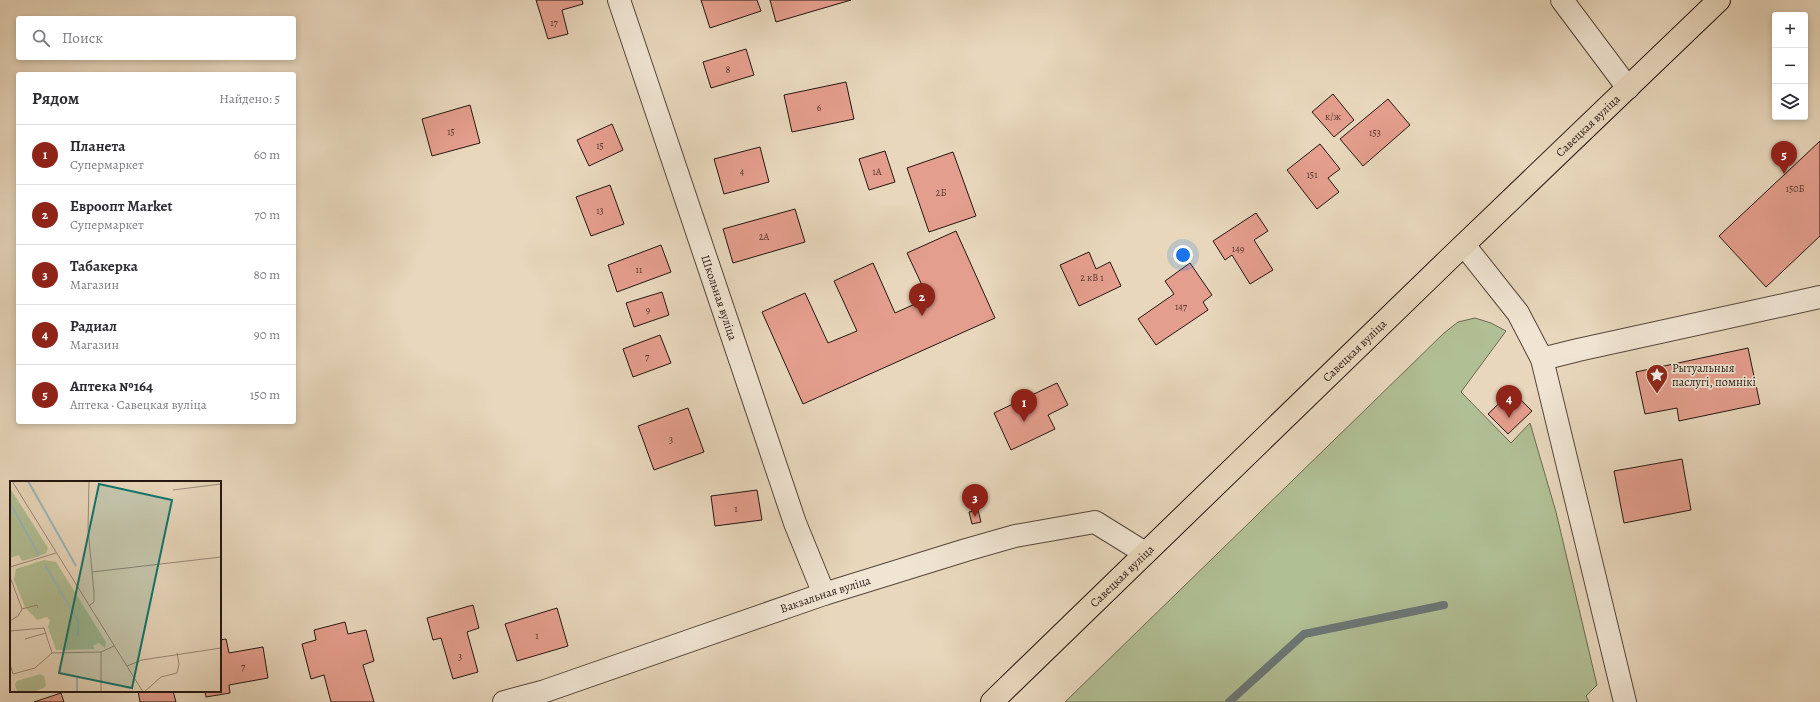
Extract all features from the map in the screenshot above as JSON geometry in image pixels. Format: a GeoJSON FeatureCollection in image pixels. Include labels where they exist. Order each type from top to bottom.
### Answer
{"type":"FeatureCollection","features":[{"type":"Feature","properties":{"kind":"main road","name":"Савецкая вуліца"},"geometry":{"type":"LineString","coordinates":[[992,702],[1719,0]]}},
{"type":"Feature","properties":{"kind":"street","name":"Школьная вуліца"},"geometry":{"type":"LineString","coordinates":[[619,0],[795,523],[824,594]]}},
{"type":"Feature","properties":{"kind":"street"},"geometry":{"type":"LineString","coordinates":[[1562,0],[1628,88]]}},
{"type":"Feature","properties":{"kind":"street"},"geometry":{"type":"LineString","coordinates":[[1464,245],[1518,313],[1542,359],[1625,702]]}},
{"type":"Feature","properties":{"kind":"street"},"geometry":{"type":"LineString","coordinates":[[1542,359],[1820,297]]}},
{"type":"Feature","properties":{"kind":"street","name":"Вакзальная вуліца"},"geometry":{"type":"LineString","coordinates":[[504,702],[545,691],[824,594],[1015,536],[1095,522],[1145,554]]}},
{"type":"Feature","properties":{"kind":"green space"},"geometry":{"type":"Polygon","coordinates":[[[1475,318],[1491,323],[1506,331],[1461,392],[1511,443],[1530,423],[1556,512],[1597,685],[1586,696],[1589,702],[1065,702],[1444,333],[1458,322],[1475,318]]]}},
{"type":"Feature","properties":{"kind":"building"},"geometry":{"type":"Polygon","coordinates":[[[536,0],[582,0],[583,4],[562,10],[568,34],[548,39],[536,0]]]}},
{"type":"Feature","properties":{"kind":"building"},"geometry":{"type":"Polygon","coordinates":[[[701,0],[757,0],[761,11],[710,28],[701,0]]]}},
{"type":"Feature","properties":{"kind":"building"},"geometry":{"type":"Polygon","coordinates":[[[770,0],[851,0],[776,22],[770,0]]]}},
{"type":"Feature","properties":{"kind":"building"},"geometry":{"type":"Polygon","coordinates":[[[746,49],[754,75],[711,88],[703,62],[746,49]]]}},
{"type":"Feature","properties":{"kind":"building"},"geometry":{"type":"Polygon","coordinates":[[[846,82],[854,119],[792,132],[784,95],[846,82]]]}},
{"type":"Feature","properties":{"kind":"building"},"geometry":{"type":"Polygon","coordinates":[[[1333,94],[1354,120],[1334,137],[1312,112],[1333,94]]]}},
{"type":"Feature","properties":{"kind":"building"},"geometry":{"type":"Polygon","coordinates":[[[1388,99],[1410,125],[1363,166],[1340,139],[1388,99]]]}},
{"type":"Feature","properties":{"kind":"building"},"geometry":{"type":"Polygon","coordinates":[[[470,105],[480,143],[432,156],[422,119],[470,105]]]}},
{"type":"Feature","properties":{"kind":"building"},"geometry":{"type":"Polygon","coordinates":[[[612,124],[623,150],[589,166],[577,140],[612,124]]]}},
{"type":"Feature","properties":{"kind":"building"},"geometry":{"type":"Polygon","coordinates":[[[1820,141],[1820,236],[1766,287],[1719,236],[1820,141]]]}},
{"type":"Feature","properties":{"kind":"building"},"geometry":{"type":"Polygon","coordinates":[[[1320,144],[1340,169],[1328,178],[1339,192],[1317,209],[1287,170],[1320,144]]]}},
{"type":"Feature","properties":{"kind":"building"},"geometry":{"type":"Polygon","coordinates":[[[760,147],[769,182],[724,194],[714,159],[760,147]]]}},
{"type":"Feature","properties":{"kind":"building"},"geometry":{"type":"Polygon","coordinates":[[[885,151],[895,182],[869,190],[859,159],[885,151]]]}},
{"type":"Feature","properties":{"kind":"building"},"geometry":{"type":"Polygon","coordinates":[[[953,152],[976,216],[929,232],[907,168],[953,152]]]}},
{"type":"Feature","properties":{"kind":"building"},"geometry":{"type":"Polygon","coordinates":[[[610,185],[624,224],[591,236],[576,197],[610,185]]]}},
{"type":"Feature","properties":{"kind":"building"},"geometry":{"type":"Polygon","coordinates":[[[795,209],[805,242],[733,263],[723,229],[795,209]]]}},
{"type":"Feature","properties":{"kind":"building"},"geometry":{"type":"Polygon","coordinates":[[[1256,213],[1268,231],[1254,240],[1273,270],[1250,284],[1232,255],[1225,260],[1213,241],[1256,213]]]}},
{"type":"Feature","properties":{"kind":"building"},"geometry":{"type":"Polygon","coordinates":[[[956,231],[995,318],[803,404],[762,312],[805,293],[828,343],[857,331],[834,281],[873,263],[895,313],[928,298],[907,253],[956,231]]]}},
{"type":"Feature","properties":{"kind":"building"},"geometry":{"type":"Polygon","coordinates":[[[661,245],[671,272],[617,292],[608,265],[661,245]]]}},
{"type":"Feature","properties":{"kind":"building"},"geometry":{"type":"Polygon","coordinates":[[[1089,252],[1096,269],[1110,262],[1121,286],[1079,306],[1060,265],[1089,252]]]}},
{"type":"Feature","properties":{"kind":"building"},"geometry":{"type":"Polygon","coordinates":[[[1190,263],[1212,295],[1203,302],[1208,310],[1156,345],[1138,319],[1174,294],[1165,281],[1190,263]]]}},
{"type":"Feature","properties":{"kind":"building"},"geometry":{"type":"Polygon","coordinates":[[[662,292],[669,315],[634,327],[626,303],[662,292]]]}},
{"type":"Feature","properties":{"kind":"building"},"geometry":{"type":"Polygon","coordinates":[[[660,335],[671,363],[633,377],[623,349],[660,335]]]}},
{"type":"Feature","properties":{"kind":"building"},"geometry":{"type":"Polygon","coordinates":[[[1748,348],[1760,404],[1679,421],[1677,408],[1645,414],[1636,372],[1748,348]]]}},
{"type":"Feature","properties":{"kind":"building"},"geometry":{"type":"Polygon","coordinates":[[[1057,383],[1068,405],[1048,415],[1055,429],[1011,450],[994,413],[1057,383]]]}},
{"type":"Feature","properties":{"kind":"building"},"geometry":{"type":"Polygon","coordinates":[[[1512,391],[1532,411],[1508,434],[1488,414],[1512,391]]]}},
{"type":"Feature","properties":{"kind":"building"},"geometry":{"type":"Polygon","coordinates":[[[688,408],[704,452],[654,470],[638,426],[688,408]]]}},
{"type":"Feature","properties":{"kind":"building"},"geometry":{"type":"Polygon","coordinates":[[[1682,459],[1691,510],[1624,523],[1614,471],[1682,459]]]}},
{"type":"Feature","properties":{"kind":"building"},"geometry":{"type":"Polygon","coordinates":[[[757,490],[762,520],[715,526],[711,496],[757,490]]]}},
{"type":"Feature","properties":{"kind":"building"},"geometry":{"type":"Polygon","coordinates":[[[978,510],[981,522],[972,524],[969,512],[978,510]]]}},
{"type":"Feature","properties":{"kind":"building"},"geometry":{"type":"Polygon","coordinates":[[[473,605],[479,628],[467,632],[478,672],[453,679],[441,638],[433,640],[427,618],[473,605]]]}},
{"type":"Feature","properties":{"kind":"building"},"geometry":{"type":"Polygon","coordinates":[[[557,608],[568,646],[517,661],[505,624],[557,608]]]}},
{"type":"Feature","properties":{"kind":"building"},"geometry":{"type":"Polygon","coordinates":[[[345,622],[348,634],[366,630],[374,661],[363,665],[374,702],[331,702],[324,675],[311,679],[302,644],[316,640],[314,630],[345,622]]]}},
{"type":"Feature","properties":{"kind":"building"},"geometry":{"type":"Polygon","coordinates":[[[226,639],[229,653],[263,647],[268,678],[229,685],[230,693],[206,697],[205,692],[221,692],[221,640],[226,639]]]}},
{"type":"Feature","properties":{"kind":"building"},"geometry":{"type":"Polygon","coordinates":[[[138,692],[173,692],[176,702],[140,702],[138,692]]]}},
{"type":"Feature","properties":{"kind":"building"},"geometry":{"type":"Polygon","coordinates":[[[61,693],[64,702],[34,702],[61,693]]]}},
{"type":"Feature","properties":{"kind":"waterway"},"geometry":{"type":"LineString","coordinates":[[1229,702],[1304,634],[1444,605]]}},
{"type":"Feature","properties":{"kind":"place","name":"Аптека №164"},"geometry":{"type":"Point","coordinates":[1784,174]}},
{"type":"Feature","properties":{"kind":"place","name":"Евроопт Market"},"geometry":{"type":"Point","coordinates":[922,316]}},
{"type":"Feature","properties":{"kind":"place","name":"Рытуальныя паслугі, помнікі"},"geometry":{"type":"Point","coordinates":[1657,394]}},
{"type":"Feature","properties":{"kind":"place","name":"Радиал"},"geometry":{"type":"Point","coordinates":[1509,418]}},
{"type":"Feature","properties":{"kind":"place","name":"Планета"},"geometry":{"type":"Point","coordinates":[1024,422]}},
{"type":"Feature","properties":{"kind":"place","name":"Табакерка"},"geometry":{"type":"Point","coordinates":[975,517]}}]}
